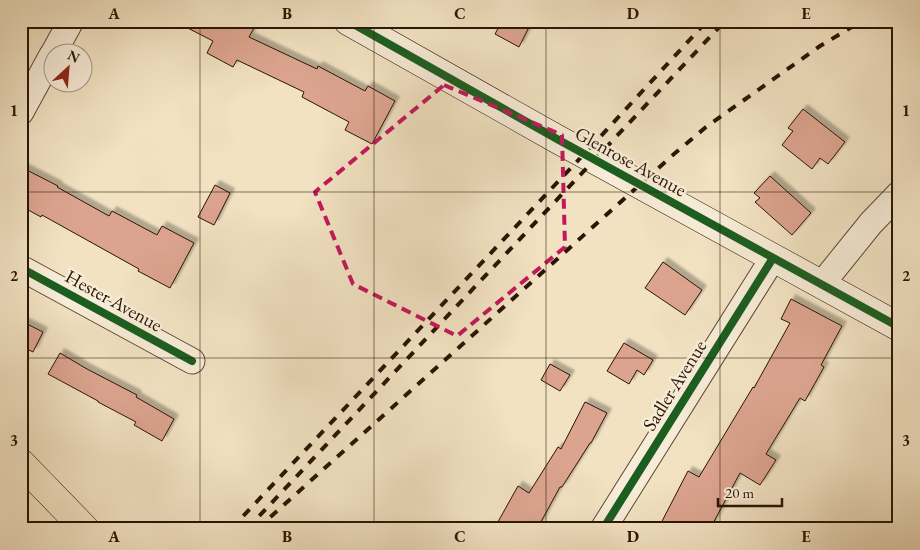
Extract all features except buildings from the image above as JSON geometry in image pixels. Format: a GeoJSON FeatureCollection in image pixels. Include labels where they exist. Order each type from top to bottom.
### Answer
{"type":"FeatureCollection","features":[{"type":"Feature","properties":{"kind":"highway"},"geometry":{"type":"LineString","coordinates":[[21,463],[85,529]]}},
{"type":"Feature","properties":{"kind":"street"},"geometry":{"type":"LineString","coordinates":[[60,42],[71,21]]}},
{"type":"Feature","properties":{"kind":"street","name":"Glenrose Avenue"},"geometry":{"type":"LineString","coordinates":[[348,21],[549,135],[899,327]]}},
{"type":"Feature","properties":{"kind":"street"},"geometry":{"type":"LineString","coordinates":[[21,112],[42,74]]}},
{"type":"Feature","properties":{"kind":"street"},"geometry":{"type":"LineString","coordinates":[[820,284],[899,194]]}},
{"type":"Feature","properties":{"kind":"street","name":"Sadler Avenue"},"geometry":{"type":"LineString","coordinates":[[603,529],[773,258]]}},
{"type":"Feature","properties":{"kind":"street","name":"Hester Avenue"},"geometry":{"type":"LineString","coordinates":[[21,268],[192,361]]}},
{"type":"Feature","properties":{"kind":"highlighted area"},"geometry":{"type":"Polygon","coordinates":[[[444,85],[562,135],[565,247],[457,336],[353,284],[315,192],[444,85]]]}},
{"type":"Feature","properties":{"kind":"railway"},"geometry":{"type":"LineString","coordinates":[[231,529],[707,21]]}},
{"type":"Feature","properties":{"kind":"railway"},"geometry":{"type":"LineString","coordinates":[[247,529],[725,21]]}},
{"type":"Feature","properties":{"kind":"railway"},"geometry":{"type":"LineString","coordinates":[[257,529],[706,127],[820,46],[862,21]]}},
{"type":"Feature","properties":{"kind":"cycle path"},"geometry":{"type":"LineString","coordinates":[[348,21],[557,139],[899,327]]}},
{"type":"Feature","properties":{"kind":"cycle path"},"geometry":{"type":"LineString","coordinates":[[603,529],[773,258]]}},
{"type":"Feature","properties":{"kind":"cycle path"},"geometry":{"type":"LineString","coordinates":[[21,268],[192,361]]}}]}
